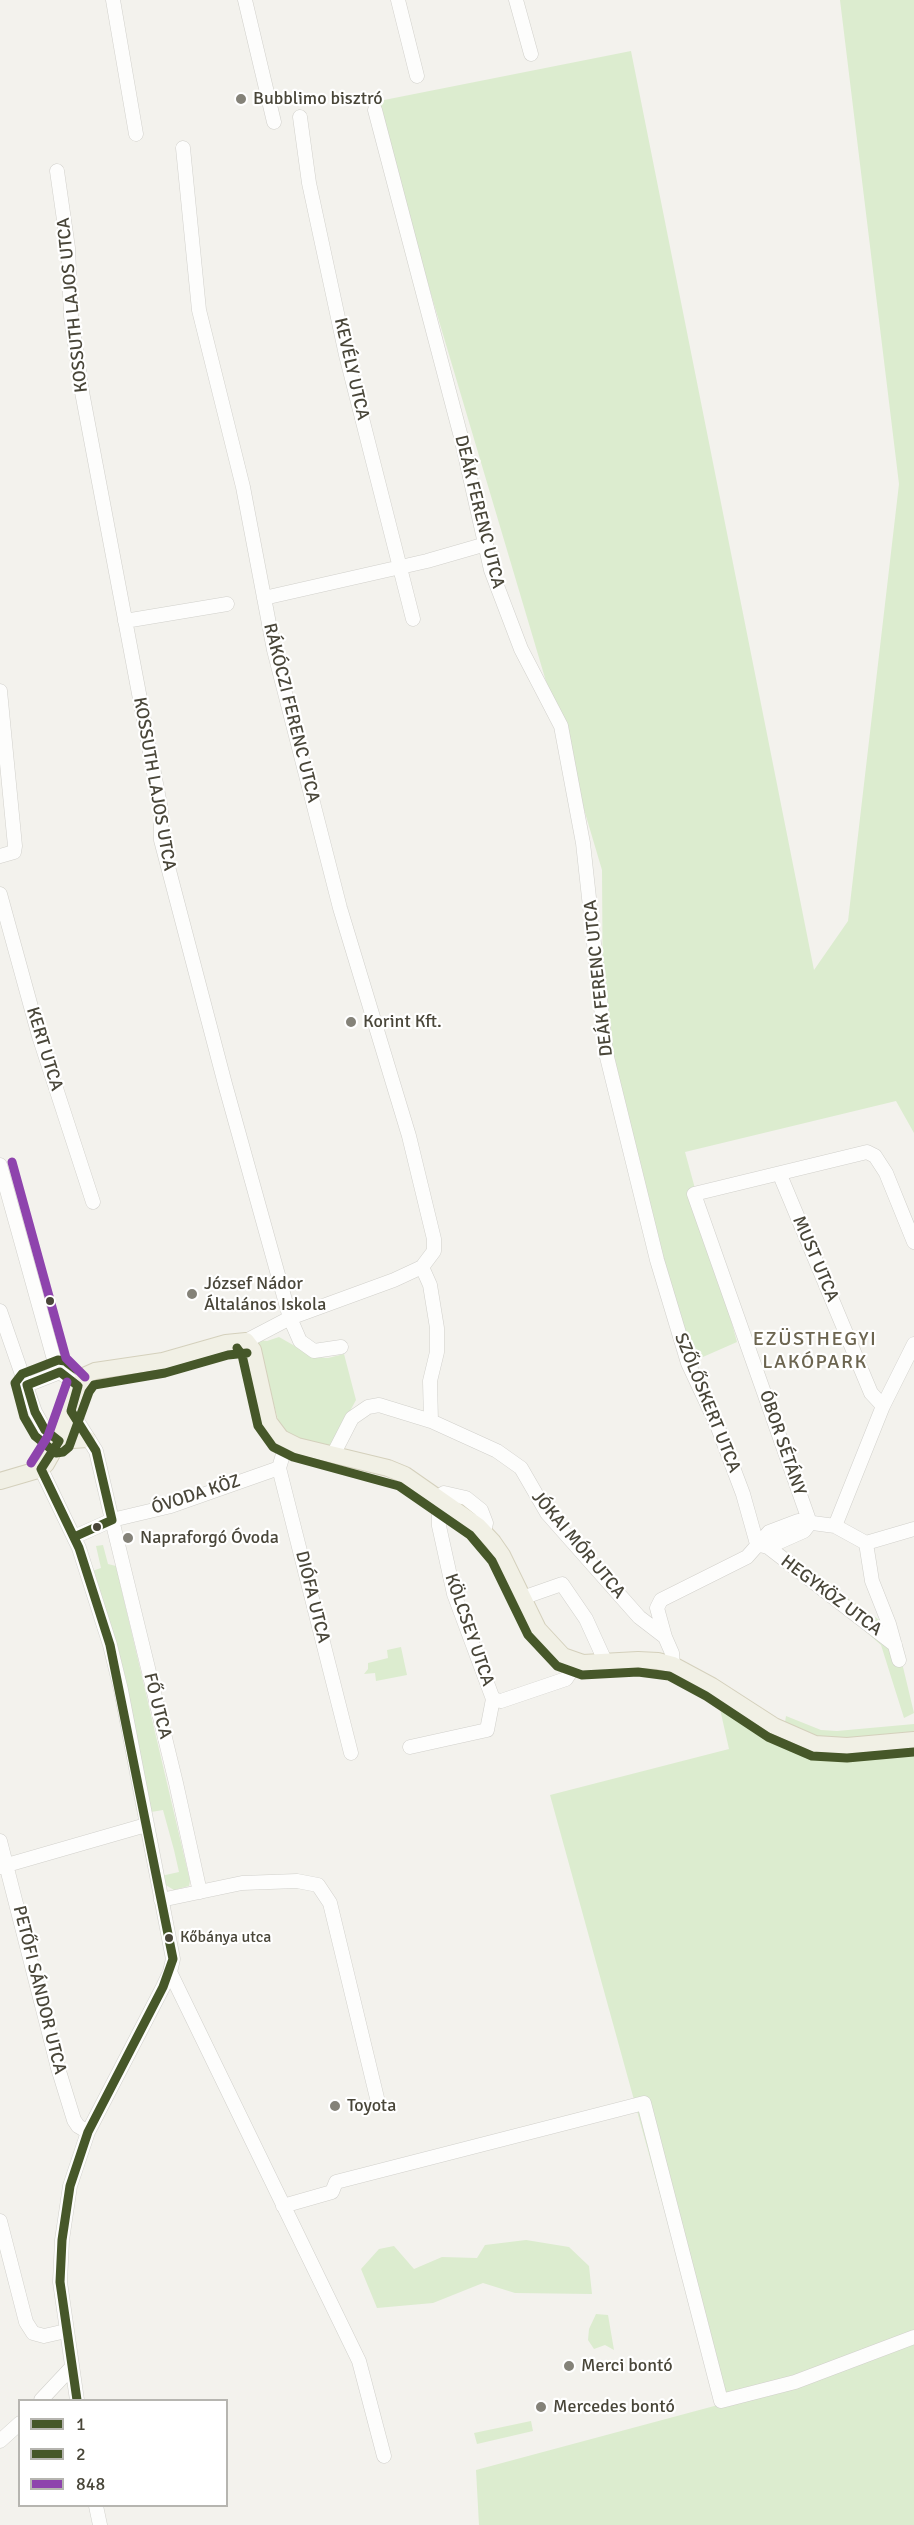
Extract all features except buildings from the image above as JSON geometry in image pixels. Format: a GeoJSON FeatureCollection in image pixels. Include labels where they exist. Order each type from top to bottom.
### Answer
{"type":"FeatureCollection","features":[{"type":"Feature","properties":{"kind":"main road"},"geometry":{"type":"LineString","coordinates":[[0,1481],[41,1469],[59,1441],[78,1386],[86,1375],[95,1371],[163,1361],[226,1343],[246,1341],[250,1344],[255,1358],[269,1422],[275,1431],[287,1441],[405,1475],[484,1532],[501,1555],[538,1629],[553,1648],[577,1662],[658,1661],[673,1665],[800,1739],[830,1746],[914,1740]]}},
{"type":"Feature","properties":{"kind":"main road"},"geometry":{"type":"LineString","coordinates":[[59,1441],[87,1439]]}},
{"type":"Feature","properties":{"kind":"street"},"geometry":{"type":"LineString","coordinates":[[113,0],[136,134]]}},
{"type":"Feature","properties":{"kind":"street"},"geometry":{"type":"LineString","coordinates":[[245,0],[274,122]]}},
{"type":"Feature","properties":{"kind":"street"},"geometry":{"type":"LineString","coordinates":[[398,0],[417,76]]}},
{"type":"Feature","properties":{"kind":"street"},"geometry":{"type":"LineString","coordinates":[[516,0],[531,54]]}},
{"type":"Feature","properties":{"kind":"street","name":"DEÁK FERENC UTCA"},"geometry":{"type":"LineString","coordinates":[[375,110],[461,437],[491,570],[521,649],[561,726],[584,843],[606,1053],[648,1226]]}},
{"type":"Feature","properties":{"kind":"street","name":"KEVÉLY UTCA"},"geometry":{"type":"LineString","coordinates":[[300,117],[309,183],[346,355],[414,620]]}},
{"type":"Feature","properties":{"kind":"street","name":"RÁKÓCZI FERENC UTCA"},"geometry":{"type":"LineString","coordinates":[[183,148],[199,310],[243,487],[274,650],[340,908],[409,1136],[431,1220],[434,1251],[422,1267]]}},
{"type":"Feature","properties":{"kind":"street","name":"KOSSUTH LAJOS UTCA"},"geometry":{"type":"LineString","coordinates":[[57,171],[68,248],[72,327],[162,810],[161,840],[290,1318],[300,1341],[314,1351],[341,1347]]}},
{"type":"Feature","properties":{"kind":"street"},"geometry":{"type":"LineString","coordinates":[[264,598],[401,567],[486,544]]}},
{"type":"Feature","properties":{"kind":"street"},"geometry":{"type":"LineString","coordinates":[[125,621],[227,603]]}},
{"type":"Feature","properties":{"kind":"street"},"geometry":{"type":"LineString","coordinates":[[0,691],[15,846],[14,852],[0,856]]}},
{"type":"Feature","properties":{"kind":"street","name":"KERT UTCA"},"geometry":{"type":"LineString","coordinates":[[0,894],[39,1036],[93,1202]]}},
{"type":"Feature","properties":{"kind":"street"},"geometry":{"type":"LineString","coordinates":[[780,1175],[867,1152],[875,1156],[886,1173],[914,1242]]}},
{"type":"Feature","properties":{"kind":"street"},"geometry":{"type":"LineString","coordinates":[[0,1165],[55,1363],[60,1372],[78,1386]]}},
{"type":"Feature","properties":{"kind":"street","name":"ÓBOR SÉTÁNY"},"geometry":{"type":"LineString","coordinates":[[780,1175],[694,1194],[810,1523]]}},
{"type":"Feature","properties":{"kind":"street","name":"MUST UTCA"},"geometry":{"type":"LineString","coordinates":[[780,1175],[871,1393],[883,1406]]}},
{"type":"Feature","properties":{"kind":"street","name":"SZŐLŐSKERT UTCA"},"geometry":{"type":"LineString","coordinates":[[648,1226],[688,1363],[717,1425],[762,1546]]}},
{"type":"Feature","properties":{"kind":"street"},"geometry":{"type":"LineString","coordinates":[[246,1341],[290,1318],[394,1280],[422,1267],[430,1285],[437,1328],[437,1352],[430,1381],[431,1421]]}},
{"type":"Feature","properties":{"kind":"street"},"geometry":{"type":"LineString","coordinates":[[0,1311],[35,1412],[45,1430],[59,1441]]}},
{"type":"Feature","properties":{"kind":"street"},"geometry":{"type":"LineString","coordinates":[[835,1526],[883,1406],[914,1344]]}},
{"type":"Feature","properties":{"kind":"street"},"geometry":{"type":"LineString","coordinates":[[27,1385],[60,1372]]}},
{"type":"Feature","properties":{"kind":"street","name":"JÓKAI MÓR UTCA"},"geometry":{"type":"LineString","coordinates":[[333,1455],[352,1418],[368,1407],[386,1406],[431,1421],[497,1452],[521,1468],[532,1491],[554,1522],[639,1617],[665,1637]]}},
{"type":"Feature","properties":{"kind":"street","name":"FŐ UTCA"},"geometry":{"type":"LineString","coordinates":[[71,1411],[99,1461],[177,1783],[200,1892]]}},
{"type":"Feature","properties":{"kind":"street"},"geometry":{"type":"LineString","coordinates":[[279,1468],[287,1441]]}},
{"type":"Feature","properties":{"kind":"street","name":"ÓVODA KÖZ"},"geometry":{"type":"LineString","coordinates":[[74,1538],[112,1520],[171,1506],[279,1468]]}},
{"type":"Feature","properties":{"kind":"street","name":"DIÓFA UTCA"},"geometry":{"type":"LineString","coordinates":[[279,1468],[351,1754]]}},
{"type":"Feature","properties":{"kind":"street","name":"FŐ UTCA"},"geometry":{"type":"LineString","coordinates":[[41,1469],[74,1538],[113,1656],[171,1944],[170,1972]]}},
{"type":"Feature","properties":{"kind":"street","name":"KÖLCSEY UTCA"},"geometry":{"type":"LineString","coordinates":[[441,1500],[439,1526],[454,1594],[493,1699],[501,1701],[566,1679],[577,1662]]}},
{"type":"Feature","properties":{"kind":"street"},"geometry":{"type":"LineString","coordinates":[[673,1665],[672,1653],[657,1608],[661,1600],[747,1557],[762,1546],[804,1531],[810,1523],[835,1526],[866,1543],[914,1529]]}},
{"type":"Feature","properties":{"kind":"street"},"geometry":{"type":"LineString","coordinates":[[866,1543],[872,1581],[895,1645],[898,1660]]}},
{"type":"Feature","properties":{"kind":"street","name":"HEGYKÖZ UTCA"},"geometry":{"type":"LineString","coordinates":[[762,1546],[895,1645]]}},
{"type":"Feature","properties":{"kind":"street"},"geometry":{"type":"LineString","coordinates":[[522,1598],[562,1584],[586,1619],[606,1663]]}},
{"type":"Feature","properties":{"kind":"street"},"geometry":{"type":"LineString","coordinates":[[410,1747],[487,1730],[493,1699]]}},
{"type":"Feature","properties":{"kind":"street"},"geometry":{"type":"LineString","coordinates":[[4,1866],[146,1825]]}},
{"type":"Feature","properties":{"kind":"street","name":"PETŐFI SÁNDOR UTCA"},"geometry":{"type":"LineString","coordinates":[[0,1841],[4,1866],[58,2068],[74,2120],[78,2126],[88,2132]]}},
{"type":"Feature","properties":{"kind":"street"},"geometry":{"type":"LineString","coordinates":[[161,1899],[242,1883],[297,1881],[318,1885],[330,1903],[338,1945],[377,2098]]}},
{"type":"Feature","properties":{"kind":"street"},"geometry":{"type":"LineString","coordinates":[[77,2399],[60,2282],[62,2240],[70,2186],[88,2132],[170,1972]]}},
{"type":"Feature","properties":{"kind":"street"},"geometry":{"type":"LineString","coordinates":[[170,1972],[359,2361],[384,2456]]}},
{"type":"Feature","properties":{"kind":"street"},"geometry":{"type":"LineString","coordinates":[[283,2206],[332,2192],[336,2182],[644,2103],[721,2401],[795,2382],[914,2337]]}},
{"type":"Feature","properties":{"kind":"street"},"geometry":{"type":"LineString","coordinates":[[0,2221],[26,2322],[33,2333],[44,2336],[66,2331]]}},
{"type":"Feature","properties":{"kind":"street"},"geometry":{"type":"LineString","coordinates":[[42,2399],[71,2368]]}},
{"type":"Feature","properties":{"kind":"street"},"geometry":{"type":"LineString","coordinates":[[0,2441],[18,2425]]}},
{"type":"Feature","properties":{"kind":"street"},"geometry":{"type":"LineString","coordinates":[[96,2507],[100,2525]]}},
{"type":"Feature","properties":{"kind":"green space"},"geometry":{"type":"Polygon","coordinates":[[[840,0],[914,0],[914,1133],[896,1101],[685,1152],[737,1342],[696,1360],[648,1226],[603,1022],[602,870],[374,102],[631,51],[814,970],[848,921],[899,484],[840,0]]]}},
{"type":"Feature","properties":{"kind":"green space"},"geometry":{"type":"Polygon","coordinates":[[[279,1337],[314,1357],[328,1358],[344,1354],[356,1400],[331,1446],[298,1439],[280,1427],[258,1347],[259,1340],[267,1341],[279,1337]]]}},
{"type":"Feature","properties":{"kind":"green space"},"geometry":{"type":"Polygon","coordinates":[[[103,1545],[108,1564],[116,1566],[190,1881],[189,1886],[174,1890],[164,1884],[161,1876],[179,1872],[174,1850],[163,1810],[151,1812],[92,1571],[101,1568],[96,1546],[103,1545]]]}},
{"type":"Feature","properties":{"kind":"green space"},"geometry":{"type":"Polygon","coordinates":[[[843,1595],[888,1626],[904,1658],[903,1667],[914,1713],[904,1718],[881,1645],[835,1605],[843,1595]]]}},
{"type":"Feature","properties":{"kind":"green space"},"geometry":{"type":"Polygon","coordinates":[[[401,1647],[407,1675],[376,1681],[375,1673],[364,1674],[368,1669],[368,1663],[388,1658],[387,1650],[401,1647]]]}},
{"type":"Feature","properties":{"kind":"green space"},"geometry":{"type":"Polygon","coordinates":[[[713,1678],[801,1734],[810,1734],[785,1722],[786,1716],[821,1730],[837,1731],[914,1724],[914,2525],[479,2525],[476,2470],[718,2405],[550,1795],[729,1749],[713,1678]]]}},
{"type":"Feature","properties":{"kind":"green space"},"geometry":{"type":"Polygon","coordinates":[[[526,2240],[569,2247],[589,2266],[592,2294],[515,2293],[483,2283],[433,2303],[377,2308],[361,2269],[379,2249],[394,2246],[414,2269],[442,2257],[477,2258],[485,2245],[526,2240]]]}},
{"type":"Feature","properties":{"kind":"green space"},"geometry":{"type":"Polygon","coordinates":[[[596,2314],[608,2315],[614,2350],[605,2345],[594,2349],[588,2340],[589,2329],[596,2314]]]}},
{"type":"Feature","properties":{"kind":"green space"},"geometry":{"type":"Polygon","coordinates":[[[531,2421],[533,2431],[477,2444],[474,2433],[531,2421]]]}},
{"type":"Feature","properties":{"kind":"transit line","name":"848"},"geometry":{"type":"LineString","coordinates":[[12,1162],[66,1358],[85,1377]]}},
{"type":"Feature","properties":{"kind":"transit line","name":"2"},"geometry":{"type":"LineString","coordinates":[[237,1348],[242,1355],[258,1426],[273,1447],[293,1457],[399,1486],[470,1535],[492,1561],[528,1635],[557,1666],[582,1675],[638,1672],[669,1676],[706,1696],[768,1737],[812,1756],[847,1758],[914,1752]]}},
{"type":"Feature","properties":{"kind":"transit line","name":"2"},"geometry":{"type":"LineString","coordinates":[[76,1369],[65,1361],[58,1360],[22,1374],[15,1383],[24,1417],[35,1436],[56,1453],[63,1452],[69,1447],[89,1392],[94,1385],[165,1373],[228,1355],[247,1353]]}},
{"type":"Feature","properties":{"kind":"transit line","name":"1"},"geometry":{"type":"LineString","coordinates":[[74,1537],[112,1520],[96,1451],[71,1411],[78,1386],[60,1372],[27,1385],[35,1412],[45,1430],[59,1441],[41,1469],[79,1548],[110,1645],[173,1959],[163,1987],[88,2132],[70,2186],[62,2240],[60,2282],[77,2399]]}},
{"type":"Feature","properties":{"kind":"transit line","name":"848"},"geometry":{"type":"LineString","coordinates":[[31,1463],[48,1436],[67,1382]]}},
{"type":"Feature","properties":{"kind":"place","name":"Bubblimo bisztró"},"geometry":{"type":"Point","coordinates":[241,99]}},
{"type":"Feature","properties":{"kind":"place","name":"Korint Kft."},"geometry":{"type":"Point","coordinates":[351,1022]}},
{"type":"Feature","properties":{"kind":"place","name":"József Nádor Általános Iskola"},"geometry":{"type":"Point","coordinates":[192,1294]}},
{"type":"Feature","properties":{"kind":"place","name":"Napraforgó Óvoda"},"geometry":{"type":"Point","coordinates":[128,1538]}},
{"type":"Feature","properties":{"kind":"place","name":"Kőbánya utca"},"geometry":{"type":"Point","coordinates":[169,1938]}},
{"type":"Feature","properties":{"kind":"place","name":"Toyota"},"geometry":{"type":"Point","coordinates":[335,2106]}},
{"type":"Feature","properties":{"kind":"place","name":"Merci bontó"},"geometry":{"type":"Point","coordinates":[569,2366]}},
{"type":"Feature","properties":{"kind":"place","name":"Mercedes bontó"},"geometry":{"type":"Point","coordinates":[541,2407]}},
{"type":"Feature","properties":{"kind":"district","name":"EZÜSTHEGYI LAKÓPARK"},"geometry":{"type":"Point","coordinates":[815,1352]}}]}
